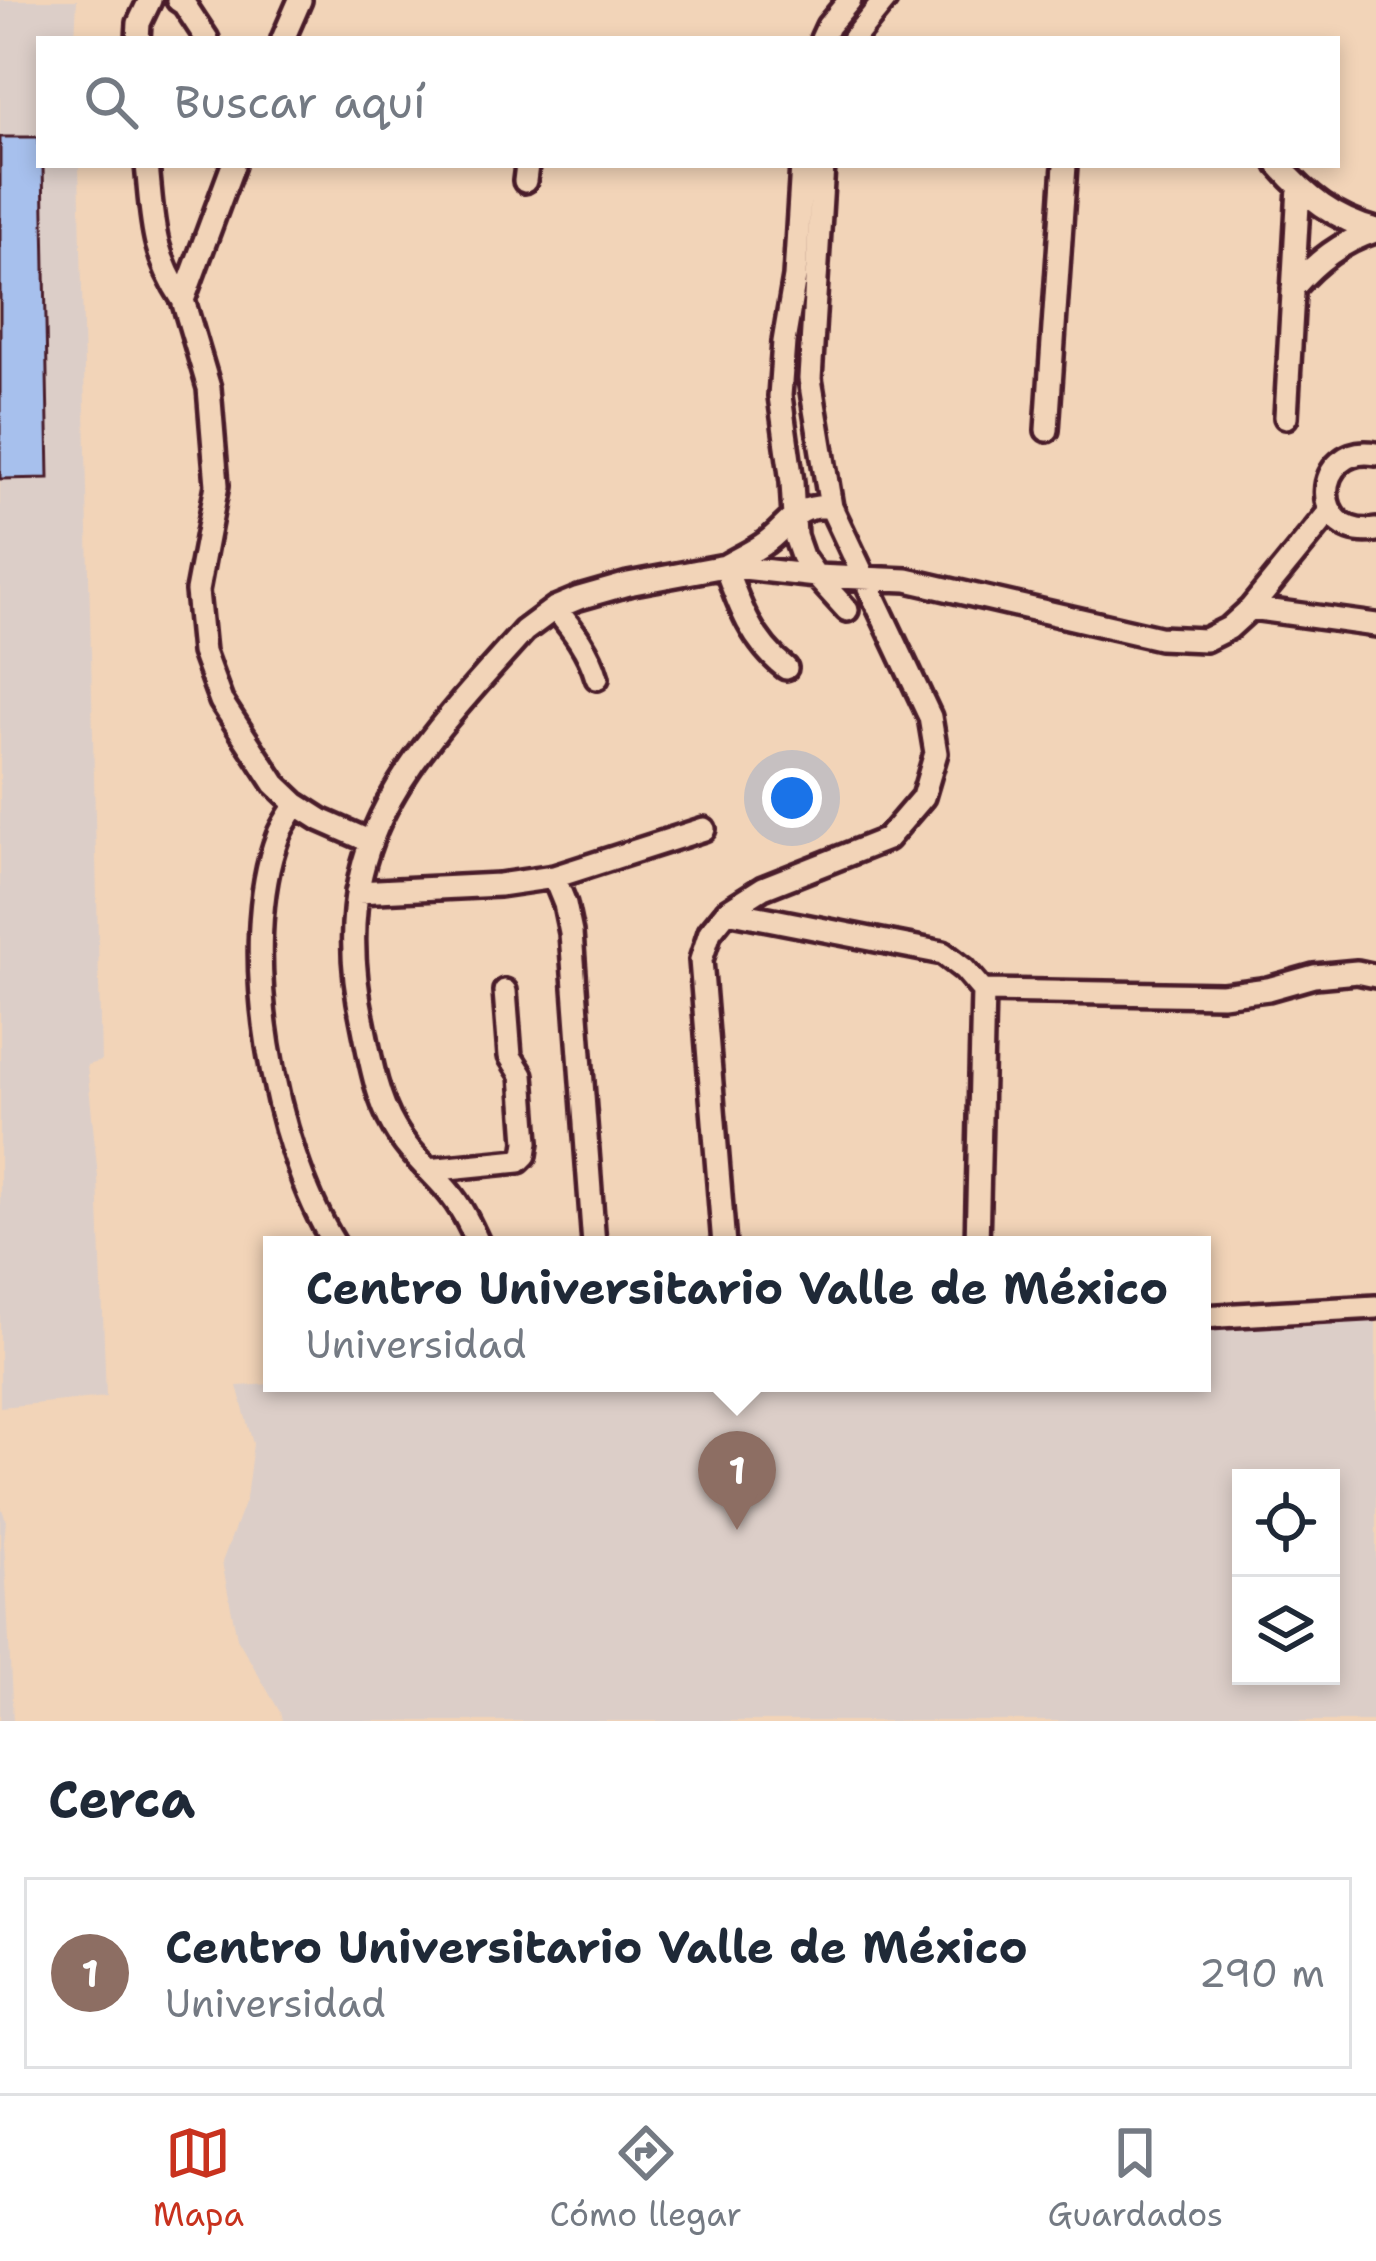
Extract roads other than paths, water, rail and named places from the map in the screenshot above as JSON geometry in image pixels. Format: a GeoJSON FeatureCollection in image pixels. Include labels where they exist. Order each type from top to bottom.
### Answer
{"type":"FeatureCollection","features":[{"type":"Feature","properties":{"kind":"street"},"geometry":{"type":"LineString","coordinates":[[138,36],[150,0]]}},
{"type":"Feature","properties":{"kind":"street"},"geometry":{"type":"LineString","coordinates":[[178,0],[205,36]]}},
{"type":"Feature","properties":{"kind":"street"},"geometry":{"type":"LineString","coordinates":[[285,36],[300,0]]}},
{"type":"Feature","properties":{"kind":"street"},"geometry":{"type":"LineString","coordinates":[[823,36],[850,0]]}},
{"type":"Feature","properties":{"kind":"street"},"geometry":{"type":"LineString","coordinates":[[855,36],[885,0]]}},
{"type":"Feature","properties":{"kind":"street"},"geometry":{"type":"LineString","coordinates":[[147,168],[155,240],[164,271],[183,300],[209,388],[218,485],[197,591],[203,652],[221,701],[275,784],[296,805],[369,841]]}},
{"type":"Feature","properties":{"kind":"street"},"geometry":{"type":"LineString","coordinates":[[183,300],[232,168]]}},
{"type":"Feature","properties":{"kind":"street"},"geometry":{"type":"LineString","coordinates":[[802,168],[781,396],[795,536],[816,576],[847,610]]}},
{"type":"Feature","properties":{"kind":"street"},"geometry":{"type":"LineString","coordinates":[[723,1236],[700,960],[710,932],[727,911],[763,887],[886,839],[923,796],[936,753],[930,717],[831,507],[810,379],[823,168]]}},
{"type":"Feature","properties":{"kind":"street"},"geometry":{"type":"LineString","coordinates":[[1047,430],[1065,168]]}},
{"type":"Feature","properties":{"kind":"street"},"geometry":{"type":"LineString","coordinates":[[1282,168],[1313,201],[1345,221],[1376,230]]}},
{"type":"Feature","properties":{"kind":"street"},"geometry":{"type":"LineString","coordinates":[[1286,417],[1299,187]]}},
{"type":"Feature","properties":{"kind":"street"},"geometry":{"type":"LineString","coordinates":[[1293,288],[1332,251],[1376,230]]}},
{"type":"Feature","properties":{"kind":"street"},"geometry":{"type":"LineString","coordinates":[[1373,451],[1341,461],[1332,471],[1326,497],[1330,511],[1348,528],[1376,530]]}},
{"type":"Feature","properties":{"kind":"street"},"geometry":{"type":"LineString","coordinates":[[725,566],[762,545],[794,515],[813,506],[831,507]]}},
{"type":"Feature","properties":{"kind":"street"},"geometry":{"type":"LineString","coordinates":[[474,1236],[450,1194],[392,1125],[374,1076],[354,982],[354,910],[369,841],[413,760],[524,631],[555,608],[628,584],[725,566],[907,580],[1159,638],[1205,640],[1229,628],[1251,608],[1330,511]]}},
{"type":"Feature","properties":{"kind":"street"},"geometry":{"type":"LineString","coordinates":[[725,566],[741,610],[760,642],[786,668]]}},
{"type":"Feature","properties":{"kind":"street"},"geometry":{"type":"LineString","coordinates":[[555,608],[592,659],[597,678]]}},
{"type":"Feature","properties":{"kind":"street"},"geometry":{"type":"LineString","coordinates":[[1251,608],[1376,625]]}},
{"type":"Feature","properties":{"kind":"street"},"geometry":{"type":"LineString","coordinates":[[296,805],[279,833],[267,874],[261,984],[283,1115],[302,1176],[330,1236]]}},
{"type":"Feature","properties":{"kind":"street"},"geometry":{"type":"LineString","coordinates":[[357,892],[463,888],[554,877],[704,829]]}},
{"type":"Feature","properties":{"kind":"street"},"geometry":{"type":"LineString","coordinates":[[554,877],[571,933],[593,1236]]}},
{"type":"Feature","properties":{"kind":"street"},"geometry":{"type":"LineString","coordinates":[[727,911],[943,953],[964,968],[983,992],[977,1236]]}},
{"type":"Feature","properties":{"kind":"street"},"geometry":{"type":"LineString","coordinates":[[983,992],[1222,995],[1314,976],[1358,972],[1376,976]]}},
{"type":"Feature","properties":{"kind":"street"},"geometry":{"type":"LineString","coordinates":[[428,1170],[519,1161],[525,1155],[522,1075],[510,1057],[505,991]]}},
{"type":"Feature","properties":{"kind":"street"},"geometry":{"type":"LineString","coordinates":[[1211,1316],[1376,1306]]}},
{"type":"Feature","properties":{"kind":"place","name":"Centro Universitario Valle de México"},"geometry":{"type":"Point","coordinates":[737,1530]}}]}
